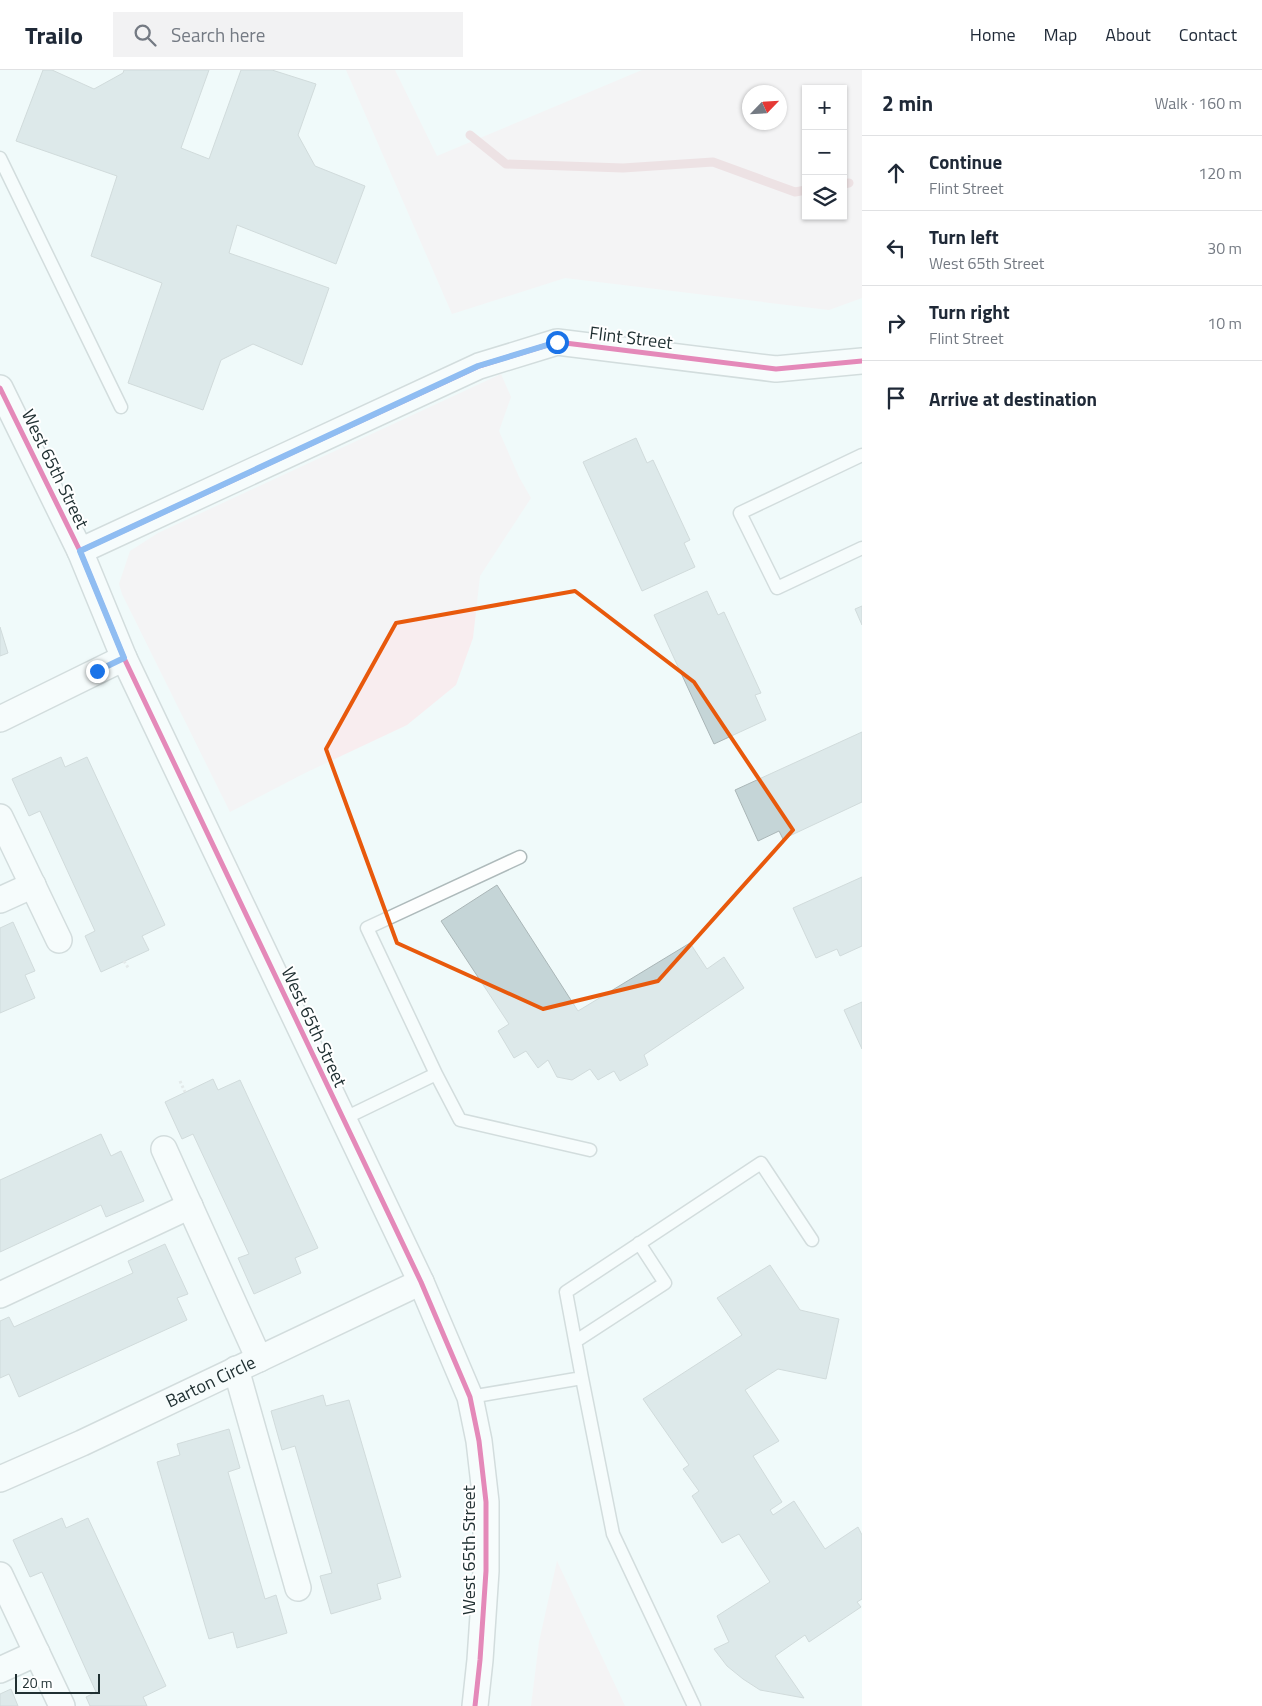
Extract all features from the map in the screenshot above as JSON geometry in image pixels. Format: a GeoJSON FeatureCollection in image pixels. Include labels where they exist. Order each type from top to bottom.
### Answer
{"type":"FeatureCollection","features":[{"type":"Feature","properties":{"kind":"street","name":"Flint Street"},"geometry":{"type":"LineString","coordinates":[[80,551],[478,366],[557,342],[776,369],[862,361]]}},
{"type":"Feature","properties":{"kind":"street","name":"West 65th Street"},"geometry":{"type":"LineString","coordinates":[[0,388],[80,551],[124,658],[420,1282],[470,1397],[479,1441],[486,1502],[486,1571],[475,1706]]}},
{"type":"Feature","properties":{"kind":"street"},"geometry":{"type":"LineString","coordinates":[[0,719],[124,658]]}},
{"type":"Feature","properties":{"kind":"street"},"geometry":{"type":"LineString","coordinates":[[0,817],[58,940]]}},
{"type":"Feature","properties":{"kind":"street"},"geometry":{"type":"LineString","coordinates":[[0,900],[32,885]]}},
{"type":"Feature","properties":{"kind":"street"},"geometry":{"type":"LineString","coordinates":[[164,1149],[259,1358]]}},
{"type":"Feature","properties":{"kind":"street"},"geometry":{"type":"LineString","coordinates":[[0,1295],[190,1206]]}},
{"type":"Feature","properties":{"kind":"street","name":"Barton Circle"},"geometry":{"type":"LineString","coordinates":[[2,1474],[82,1443],[420,1282]]}},
{"type":"Feature","properties":{"kind":"street"},"geometry":{"type":"LineString","coordinates":[[236,1369],[298,1588]]}},
{"type":"Feature","properties":{"kind":"street"},"geometry":{"type":"LineString","coordinates":[[0,1575],[62,1706]]}},
{"type":"Feature","properties":{"kind":"street"},"geometry":{"type":"LineString","coordinates":[[0,1670],[37,1653]]}},
{"type":"Feature","properties":{"kind":"lane"},"geometry":{"type":"LineString","coordinates":[[0,158],[121,407]]}},
{"type":"Feature","properties":{"kind":"lane"},"geometry":{"type":"LineString","coordinates":[[862,456],[740,513],[777,588],[862,548]]}},
{"type":"Feature","properties":{"kind":"lane"},"geometry":{"type":"LineString","coordinates":[[520,857],[368,928],[436,1074],[460,1120],[590,1150]]}},
{"type":"Feature","properties":{"kind":"lane"},"geometry":{"type":"LineString","coordinates":[[343,1119],[436,1074]]}},
{"type":"Feature","properties":{"kind":"lane"},"geometry":{"type":"LineString","coordinates":[[694,1706],[613,1534],[566,1292],[760,1163],[812,1240]]}},
{"type":"Feature","properties":{"kind":"lane"},"geometry":{"type":"LineString","coordinates":[[576,1341],[665,1283],[639,1243]]}},
{"type":"Feature","properties":{"kind":"lane"},"geometry":{"type":"LineString","coordinates":[[470,1397],[582,1378]]}},
{"type":"Feature","properties":{"kind":"path"},"geometry":{"type":"LineString","coordinates":[[124,961],[129,970]]}},
{"type":"Feature","properties":{"kind":"path"},"geometry":{"type":"LineString","coordinates":[[180,1081],[185,1092]]}},
{"type":"Feature","properties":{"kind":"highlighted area"},"geometry":{"type":"Polygon","coordinates":[[[575,591],[694,682],[793,830],[658,981],[543,1009],[397,943],[326,749],[396,623],[575,591]]]}},
{"type":"Feature","properties":{"kind":"shaded area"},"geometry":{"type":"Polygon","coordinates":[[[346,70],[395,70],[437,156],[642,70],[862,70],[862,298],[829,310],[565,278],[452,314],[346,70]]]}},
{"type":"Feature","properties":{"kind":"shaded area"},"geometry":{"type":"Polygon","coordinates":[[[501,374],[511,397],[499,431],[519,477],[531,498],[480,576],[473,638],[456,685],[407,725],[305,773],[230,812],[122,594],[119,584],[130,551],[158,533],[501,374]]]}},
{"type":"Feature","properties":{"kind":"shaded area"},"geometry":{"type":"Polygon","coordinates":[[[557,1561],[625,1706],[531,1706],[539,1642],[557,1561]]]}},
{"type":"Feature","properties":{"kind":"building"},"geometry":{"type":"Polygon","coordinates":[[[43,70],[52,70],[94,89],[123,73],[124,70],[209,70],[181,148],[209,159],[241,70],[272,70],[316,84],[298,135],[315,166],[365,186],[336,264],[237,225],[229,253],[329,288],[302,365],[253,344],[221,360],[203,410],[128,383],[162,283],[91,256],[117,176],[16,141],[43,70]]]}},
{"type":"Feature","properties":{"kind":"building"},"geometry":{"type":"Polygon","coordinates":[[[636,438],[647,463],[653,460],[690,540],[684,543],[695,567],[642,591],[583,462],[636,438]]]}},
{"type":"Feature","properties":{"kind":"building"},"geometry":{"type":"Polygon","coordinates":[[[707,591],[718,615],[724,612],[761,693],[755,695],[766,720],[714,744],[654,615],[707,591]]]}},
{"type":"Feature","properties":{"kind":"building"},"geometry":{"type":"Polygon","coordinates":[[[862,606],[862,625],[855,609],[862,606]]]}},
{"type":"Feature","properties":{"kind":"building"},"geometry":{"type":"Polygon","coordinates":[[[0,627],[8,653],[0,656],[0,627]]]}},
{"type":"Feature","properties":{"kind":"building"},"geometry":{"type":"Polygon","coordinates":[[[862,732],[862,802],[783,839],[779,831],[758,841],[735,790],[862,732]]]}},
{"type":"Feature","properties":{"kind":"building"},"geometry":{"type":"Polygon","coordinates":[[[61,757],[65,767],[87,757],[165,925],[142,936],[149,950],[101,972],[85,936],[95,931],[40,811],[29,816],[12,779],[61,757]]]}},
{"type":"Feature","properties":{"kind":"building"},"geometry":{"type":"Polygon","coordinates":[[[862,877],[862,946],[840,956],[837,949],[816,958],[793,908],[862,877]]]}},
{"type":"Feature","properties":{"kind":"building"},"geometry":{"type":"Polygon","coordinates":[[[497,885],[578,1011],[690,943],[707,969],[724,957],[744,988],[644,1055],[648,1065],[620,1081],[614,1071],[598,1080],[590,1069],[572,1080],[557,1077],[548,1060],[538,1068],[526,1051],[514,1058],[498,1031],[509,1024],[441,921],[497,885]]]}},
{"type":"Feature","properties":{"kind":"building"},"geometry":{"type":"Polygon","coordinates":[[[13,922],[35,971],[25,975],[35,998],[0,1013],[0,928],[13,922]]]}},
{"type":"Feature","properties":{"kind":"building"},"geometry":{"type":"Polygon","coordinates":[[[862,1002],[862,1049],[844,1010],[862,1002]]]}},
{"type":"Feature","properties":{"kind":"building"},"geometry":{"type":"Polygon","coordinates":[[[213,1079],[218,1090],[240,1080],[318,1248],[295,1258],[301,1273],[254,1294],[238,1258],[249,1254],[193,1134],[182,1139],[165,1102],[213,1079]]]}},
{"type":"Feature","properties":{"kind":"building"},"geometry":{"type":"Polygon","coordinates":[[[101,1134],[111,1156],[121,1151],[144,1201],[106,1217],[101,1205],[0,1252],[0,1180],[101,1134]]]}},
{"type":"Feature","properties":{"kind":"building"},"geometry":{"type":"Polygon","coordinates":[[[165,1244],[188,1294],[177,1298],[187,1320],[19,1397],[9,1374],[0,1378],[0,1321],[9,1317],[14,1327],[133,1273],[128,1261],[165,1244]]]}},
{"type":"Feature","properties":{"kind":"building"},"geometry":{"type":"Polygon","coordinates":[[[770,1265],[800,1310],[839,1319],[826,1379],[778,1369],[745,1390],[779,1441],[753,1456],[782,1502],[770,1510],[773,1515],[794,1501],[825,1549],[858,1527],[862,1535],[862,1599],[857,1602],[861,1607],[809,1642],[805,1635],[775,1656],[804,1698],[760,1690],[727,1666],[714,1649],[729,1642],[717,1616],[770,1582],[739,1534],[722,1543],[692,1496],[699,1491],[683,1469],[689,1465],[643,1399],[742,1335],[717,1298],[770,1265]]]}},
{"type":"Feature","properties":{"kind":"building"},"geometry":{"type":"Polygon","coordinates":[[[323,1395],[326,1406],[349,1400],[401,1577],[377,1584],[381,1599],[331,1614],[320,1576],[332,1573],[295,1446],[282,1450],[271,1411],[323,1395]]]}},
{"type":"Feature","properties":{"kind":"building"},"geometry":{"type":"Polygon","coordinates":[[[229,1429],[240,1468],[228,1472],[265,1599],[276,1595],[287,1633],[237,1648],[233,1632],[209,1639],[157,1462],[180,1455],[177,1444],[229,1429]]]}},
{"type":"Feature","properties":{"kind":"building"},"geometry":{"type":"Polygon","coordinates":[[[62,1518],[66,1528],[88,1518],[166,1686],[143,1697],[147,1706],[90,1706],[86,1697],[96,1692],[42,1572],[30,1577],[13,1540],[62,1518]]]}},
{"type":"Feature","properties":{"kind":"building"},"geometry":{"type":"Polygon","coordinates":[[[11,1689],[18,1706],[0,1706],[0,1694],[11,1689]]]}},
{"type":"Feature","properties":{"kind":"waterway"},"geometry":{"type":"LineString","coordinates":[[470,135],[506,164],[623,168],[713,162],[795,192],[802,191]]}},
{"type":"Feature","properties":{"kind":"cycle path"},"geometry":{"type":"LineString","coordinates":[[80,551],[479,366],[557,342],[776,369],[862,361]]}},
{"type":"Feature","properties":{"kind":"cycle path"},"geometry":{"type":"LineString","coordinates":[[0,388],[80,551],[124,658],[421,1282],[470,1397],[479,1441],[486,1502],[486,1571],[475,1706]]}},
{"type":"Feature","properties":{"kind":"route"},"geometry":{"type":"LineString","coordinates":[[97,671],[124,658],[80,551],[478,366],[557,342]]}}]}
